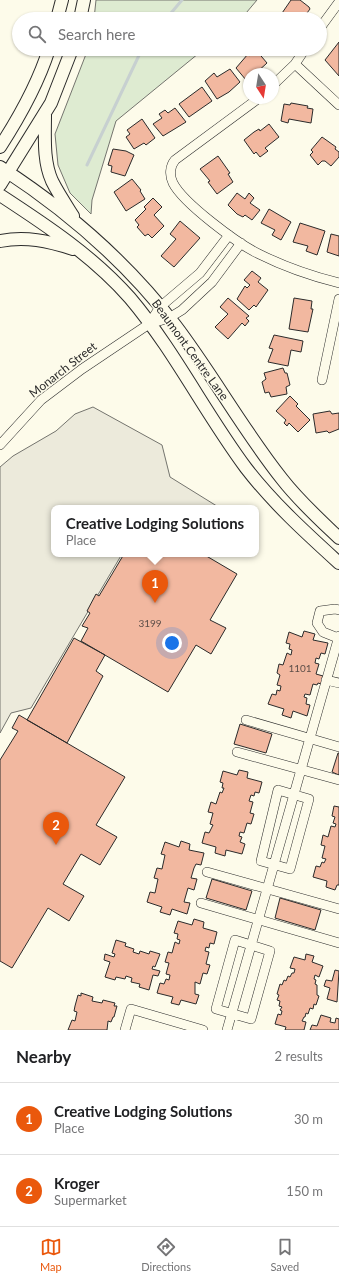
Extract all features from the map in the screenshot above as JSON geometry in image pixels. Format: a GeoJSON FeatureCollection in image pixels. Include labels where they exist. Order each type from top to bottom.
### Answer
{"type":"FeatureCollection","features":[{"type":"Feature","properties":{"kind":"street"},"geometry":{"type":"LineString","coordinates":[[59,12],[62,0]]}},
{"type":"Feature","properties":{"kind":"street"},"geometry":{"type":"LineString","coordinates":[[81,12],[84,0]]}},
{"type":"Feature","properties":{"kind":"street"},"geometry":{"type":"LineString","coordinates":[[327,18],[339,2]]}},
{"type":"Feature","properties":{"kind":"street"},"geometry":{"type":"LineString","coordinates":[[0,147],[25,105],[46,56]]}},
{"type":"Feature","properties":{"kind":"street"},"geometry":{"type":"LineString","coordinates":[[0,185],[4,170],[45,114],[51,103],[69,56]]}},
{"type":"Feature","properties":{"kind":"street"},"geometry":{"type":"LineString","coordinates":[[279,79],[295,64],[300,56]]}},
{"type":"Feature","properties":{"kind":"street"},"geometry":{"type":"LineString","coordinates":[[295,64],[339,105]]}},
{"type":"Feature","properties":{"kind":"street"},"geometry":{"type":"LineString","coordinates":[[251,104],[172,164],[171,177],[176,187],[194,206],[241,244],[309,275],[339,283]]}},
{"type":"Feature","properties":{"kind":"street"},"geometry":{"type":"LineString","coordinates":[[45,114],[45,151],[47,167],[51,180],[76,223]]}},
{"type":"Feature","properties":{"kind":"street","name":"Beaumont Centre Lane"},"geometry":{"type":"LineString","coordinates":[[4,170],[76,223],[126,267],[169,318],[282,479],[312,512],[339,538]]}},
{"type":"Feature","properties":{"kind":"street","name":"Beaumont Centre Lane"},"geometry":{"type":"LineString","coordinates":[[0,195],[67,240],[129,298],[171,355],[246,468],[279,507],[339,563]]}},
{"type":"Feature","properties":{"kind":"street"},"geometry":{"type":"LineString","coordinates":[[149,324],[160,307],[200,273],[229,235]]}},
{"type":"Feature","properties":{"kind":"street"},"geometry":{"type":"LineString","coordinates":[[0,241],[32,239],[50,242],[80,251]]}},
{"type":"Feature","properties":{"kind":"street"},"geometry":{"type":"LineString","coordinates":[[149,324],[169,318],[182,310],[212,282],[241,244]]}},
{"type":"Feature","properties":{"kind":"street"},"geometry":{"type":"LineString","coordinates":[[322,380],[339,299]]}},
{"type":"Feature","properties":{"kind":"street","name":"Monarch Street"},"geometry":{"type":"LineString","coordinates":[[0,445],[41,400],[82,369],[149,324]]}},
{"type":"Feature","properties":{"kind":"street"},"geometry":{"type":"LineString","coordinates":[[226,1030],[339,637],[323,632],[317,623],[320,612],[335,609],[339,610]]}},
{"type":"Feature","properties":{"kind":"street"},"geometry":{"type":"LineString","coordinates":[[330,670],[339,672]]}},
{"type":"Feature","properties":{"kind":"street"},"geometry":{"type":"LineString","coordinates":[[326,680],[339,683]]}},
{"type":"Feature","properties":{"kind":"street"},"geometry":{"type":"LineString","coordinates":[[246,720],[339,747]]}},
{"type":"Feature","properties":{"kind":"street"},"geometry":{"type":"LineString","coordinates":[[237,752],[339,780]]}},
{"type":"Feature","properties":{"kind":"street"},"geometry":{"type":"LineString","coordinates":[[278,790],[309,799],[290,869],[274,865],[261,861],[278,790]]}},
{"type":"Feature","properties":{"kind":"street"},"geometry":{"type":"LineString","coordinates":[[207,872],[339,909]]}},
{"type":"Feature","properties":{"kind":"street"},"geometry":{"type":"LineString","coordinates":[[201,903],[339,943]]}},
{"type":"Feature","properties":{"kind":"street"},"geometry":{"type":"LineString","coordinates":[[235,940],[250,945],[270,951],[251,1019],[216,1009],[235,940]]}},
{"type":"Feature","properties":{"kind":"street"},"geometry":{"type":"LineString","coordinates":[[125,1030],[131,1009],[203,1030]]}},
{"type":"Feature","properties":{"kind":"green space"},"geometry":{"type":"Polygon","coordinates":[[[96,0],[257,0],[247,12],[95,12],[96,0]]]}},
{"type":"Feature","properties":{"kind":"green space"},"geometry":{"type":"Polygon","coordinates":[[[85,56],[195,56],[116,121],[92,200],[91,214],[70,193],[58,165],[55,134],[85,56]]]}},
{"type":"Feature","properties":{"kind":"shaded area"},"geometry":{"type":"Polygon","coordinates":[[[93,407],[162,445],[170,477],[215,505],[51,505],[51,557],[120,557],[31,708],[11,713],[0,733],[0,467],[13,456],[56,431],[75,414],[93,407]]]}},
{"type":"Feature","properties":{"kind":"building"},"geometry":{"type":"Polygon","coordinates":[[[291,0],[300,0],[310,9],[308,12],[283,12],[291,0]]]}},
{"type":"Feature","properties":{"kind":"building"},"geometry":{"type":"Polygon","coordinates":[[[339,42],[339,76],[325,60],[339,42]]]}},
{"type":"Feature","properties":{"kind":"building"},"geometry":{"type":"Polygon","coordinates":[[[246,56],[261,56],[267,63],[262,68],[243,68],[243,76],[236,68],[246,56]]]}},
{"type":"Feature","properties":{"kind":"building"},"geometry":{"type":"Polygon","coordinates":[[[230,69],[240,82],[229,92],[217,99],[205,81],[214,73],[217,77],[230,69]]]}},
{"type":"Feature","properties":{"kind":"building"},"geometry":{"type":"Polygon","coordinates":[[[202,87],[212,101],[189,117],[179,104],[202,87]]]}},
{"type":"Feature","properties":{"kind":"building"},"geometry":{"type":"Polygon","coordinates":[[[291,103],[308,106],[307,108],[313,109],[311,123],[289,119],[288,123],[281,121],[284,104],[290,105],[291,103]]]}},
{"type":"Feature","properties":{"kind":"building"},"geometry":{"type":"Polygon","coordinates":[[[175,108],[186,122],[163,136],[153,124],[162,118],[159,114],[165,110],[168,113],[175,108]]]}},
{"type":"Feature","properties":{"kind":"building"},"geometry":{"type":"Polygon","coordinates":[[[142,119],[155,138],[146,145],[144,143],[134,149],[126,137],[130,134],[127,130],[142,119]]]}},
{"type":"Feature","properties":{"kind":"building"},"geometry":{"type":"Polygon","coordinates":[[[269,124],[279,137],[265,148],[268,151],[260,157],[256,152],[254,154],[244,140],[254,132],[259,129],[260,131],[269,124]]]}},
{"type":"Feature","properties":{"kind":"building"},"geometry":{"type":"Polygon","coordinates":[[[322,137],[336,147],[335,149],[339,152],[339,157],[331,166],[325,161],[322,161],[318,165],[310,155],[313,152],[311,150],[322,137]]]}},
{"type":"Feature","properties":{"kind":"building"},"geometry":{"type":"Polygon","coordinates":[[[113,149],[126,151],[134,155],[125,176],[111,172],[112,166],[108,165],[113,149]]]}},
{"type":"Feature","properties":{"kind":"building"},"geometry":{"type":"Polygon","coordinates":[[[218,156],[230,173],[228,174],[233,182],[217,194],[208,182],[210,181],[200,169],[218,156]]]}},
{"type":"Feature","properties":{"kind":"building"},"geometry":{"type":"Polygon","coordinates":[[[132,179],[141,190],[140,191],[145,199],[126,211],[114,192],[132,179]]]}},
{"type":"Feature","properties":{"kind":"building"},"geometry":{"type":"Polygon","coordinates":[[[237,193],[245,199],[249,193],[254,198],[250,203],[260,210],[252,220],[245,215],[243,217],[237,214],[228,205],[237,193]]]}},
{"type":"Feature","properties":{"kind":"building"},"geometry":{"type":"Polygon","coordinates":[[[153,198],[162,207],[154,215],[164,226],[152,238],[148,234],[145,236],[137,227],[139,225],[135,220],[146,209],[144,207],[153,198]]]}},
{"type":"Feature","properties":{"kind":"building"},"geometry":{"type":"Polygon","coordinates":[[[269,209],[291,222],[281,240],[272,235],[275,230],[261,223],[269,209]]]}},
{"type":"Feature","properties":{"kind":"building"},"geometry":{"type":"Polygon","coordinates":[[[180,221],[200,238],[174,267],[161,256],[176,239],[170,234],[180,221]]]}},
{"type":"Feature","properties":{"kind":"building"},"geometry":{"type":"Polygon","coordinates":[[[300,223],[325,231],[317,255],[306,251],[308,246],[293,242],[300,223]]]}},
{"type":"Feature","properties":{"kind":"building"},"geometry":{"type":"Polygon","coordinates":[[[331,234],[339,236],[339,256],[327,252],[331,234]]]}},
{"type":"Feature","properties":{"kind":"building"},"geometry":{"type":"Polygon","coordinates":[[[252,271],[261,278],[258,282],[268,290],[256,307],[254,305],[249,310],[237,299],[245,286],[247,288],[250,285],[244,280],[252,271]]]}},
{"type":"Feature","properties":{"kind":"building"},"geometry":{"type":"Polygon","coordinates":[[[228,298],[249,316],[246,318],[249,321],[245,326],[242,323],[228,339],[215,327],[228,314],[220,307],[228,298]]]}},
{"type":"Feature","properties":{"kind":"building"},"geometry":{"type":"Polygon","coordinates":[[[294,298],[312,301],[311,309],[313,309],[308,332],[289,329],[294,298]]]}},
{"type":"Feature","properties":{"kind":"building"},"geometry":{"type":"Polygon","coordinates":[[[274,335],[303,341],[301,352],[291,350],[288,366],[268,362],[273,349],[269,348],[274,335]]]}},
{"type":"Feature","properties":{"kind":"building"},"geometry":{"type":"Polygon","coordinates":[[[283,368],[285,373],[287,373],[290,385],[286,387],[287,394],[271,397],[269,392],[265,393],[262,382],[266,379],[264,373],[283,368]]]}},
{"type":"Feature","properties":{"kind":"building"},"geometry":{"type":"Polygon","coordinates":[[[290,396],[298,404],[296,406],[310,420],[298,432],[289,423],[287,426],[284,423],[286,420],[276,411],[290,396]]]}},
{"type":"Feature","properties":{"kind":"building"},"geometry":{"type":"Polygon","coordinates":[[[330,411],[332,414],[339,413],[339,429],[329,433],[327,431],[316,433],[313,414],[330,411]]]}},
{"type":"Feature","properties":{"kind":"building"},"geometry":{"type":"Polygon","coordinates":[[[122,557],[208,557],[237,574],[210,620],[226,628],[211,654],[196,645],[168,692],[81,641],[88,628],[82,626],[90,613],[87,611],[96,594],[99,596],[122,557]]]}},
{"type":"Feature","properties":{"kind":"building"},"geometry":{"type":"Polygon","coordinates":[[[304,631],[315,634],[313,640],[328,643],[325,654],[321,653],[319,659],[316,658],[315,663],[319,664],[316,674],[323,676],[321,684],[313,684],[310,695],[305,694],[304,697],[307,698],[306,704],[310,705],[307,716],[293,711],[291,718],[282,715],[284,709],[268,704],[272,694],[276,695],[277,690],[280,691],[281,686],[277,685],[280,675],[277,673],[279,664],[283,665],[287,653],[291,655],[292,650],[289,649],[290,644],[286,643],[289,632],[302,637],[304,631]]]}},
{"type":"Feature","properties":{"kind":"building"},"geometry":{"type":"Polygon","coordinates":[[[74,638],[105,655],[96,671],[103,676],[67,743],[27,720],[74,638]]]}},
{"type":"Feature","properties":{"kind":"building"},"geometry":{"type":"Polygon","coordinates":[[[19,715],[125,777],[96,825],[117,837],[100,865],[81,854],[63,884],[84,896],[69,921],[48,908],[12,968],[0,961],[0,760],[18,731],[12,728],[19,715]]]}},
{"type":"Feature","properties":{"kind":"building"},"geometry":{"type":"Polygon","coordinates":[[[240,724],[272,734],[266,753],[234,744],[240,724]]]}},
{"type":"Feature","properties":{"kind":"building"},"geometry":{"type":"Polygon","coordinates":[[[339,753],[339,775],[332,772],[339,753]]]}},
{"type":"Feature","properties":{"kind":"building"},"geometry":{"type":"Polygon","coordinates":[[[239,770],[248,772],[247,778],[262,782],[259,793],[255,792],[254,796],[251,795],[249,801],[253,802],[250,813],[254,814],[251,824],[247,823],[244,833],[240,832],[239,836],[242,837],[240,842],[245,844],[242,854],[226,850],[225,856],[215,853],[216,847],[202,843],[205,832],[209,833],[213,825],[210,824],[213,813],[208,812],[211,802],[216,804],[220,792],[222,793],[224,788],[222,788],[223,783],[220,782],[223,771],[237,775],[239,770]]]}},
{"type":"Feature","properties":{"kind":"building"},"geometry":{"type":"Polygon","coordinates":[[[334,806],[339,807],[339,885],[337,885],[335,890],[326,887],[327,881],[313,877],[316,866],[320,867],[322,862],[324,863],[326,859],[322,858],[325,846],[321,845],[323,835],[328,837],[331,826],[335,827],[336,824],[333,823],[335,817],[332,816],[334,806]]]}},
{"type":"Feature","properties":{"kind":"building"},"geometry":{"type":"Polygon","coordinates":[[[181,841],[190,844],[189,850],[204,853],[201,865],[196,864],[191,878],[197,879],[194,890],[188,888],[184,902],[190,903],[187,914],[172,909],[170,915],[160,912],[162,907],[147,902],[150,892],[155,893],[158,879],[154,878],[157,868],[162,869],[165,855],[161,854],[165,842],[179,847],[181,841]]]}},
{"type":"Feature","properties":{"kind":"building"},"geometry":{"type":"Polygon","coordinates":[[[212,879],[252,891],[246,910],[206,898],[212,879]]]}},
{"type":"Feature","properties":{"kind":"building"},"geometry":{"type":"Polygon","coordinates":[[[280,898],[321,910],[315,930],[275,918],[280,898]]]}},
{"type":"Feature","properties":{"kind":"building"},"geometry":{"type":"Polygon","coordinates":[[[194,919],[204,922],[203,928],[217,932],[214,944],[210,943],[209,948],[206,947],[205,951],[209,952],[206,964],[210,965],[207,974],[203,973],[200,984],[195,982],[195,994],[199,995],[196,1004],[181,1000],[179,1005],[171,1003],[173,997],[157,993],[160,983],[164,984],[166,979],[169,980],[170,975],[166,974],[169,963],[165,962],[168,952],[172,953],[175,942],[179,944],[180,940],[177,939],[178,934],[174,933],[178,921],[192,925],[194,919]]]}},
{"type":"Feature","properties":{"kind":"building"},"geometry":{"type":"Polygon","coordinates":[[[116,940],[126,943],[125,946],[134,949],[133,952],[139,954],[140,951],[149,954],[150,951],[160,954],[155,967],[153,966],[152,969],[160,971],[158,976],[153,975],[149,990],[139,987],[140,984],[131,982],[132,978],[126,976],[125,979],[116,977],[115,980],[105,977],[110,962],[104,960],[105,954],[114,957],[115,954],[112,953],[116,940]]]}},
{"type":"Feature","properties":{"kind":"building"},"geometry":{"type":"Polygon","coordinates":[[[306,954],[314,956],[312,962],[323,966],[319,977],[315,975],[314,979],[316,980],[315,984],[317,985],[317,995],[319,996],[316,1005],[314,1004],[313,1009],[310,1008],[308,1014],[306,1013],[302,1021],[306,1022],[304,1030],[285,1030],[286,1027],[275,1024],[278,1014],[281,1015],[282,1011],[280,1010],[282,1007],[279,1006],[280,1001],[277,1000],[279,995],[277,994],[280,984],[282,985],[288,976],[290,977],[292,973],[294,973],[295,969],[290,968],[294,957],[305,960],[306,954]]]}},
{"type":"Feature","properties":{"kind":"building"},"geometry":{"type":"Polygon","coordinates":[[[335,970],[339,971],[337,1002],[327,999],[330,988],[324,986],[326,980],[332,981],[335,970]]]}},
{"type":"Feature","properties":{"kind":"building"},"geometry":{"type":"Polygon","coordinates":[[[81,993],[93,997],[92,1001],[102,1003],[103,1000],[115,1003],[114,1006],[117,1006],[114,1017],[111,1022],[108,1021],[107,1030],[68,1030],[72,1020],[75,1021],[77,1012],[74,1011],[75,1006],[78,995],[81,996],[81,993]]]}},
{"type":"Feature","properties":{"kind":"building"},"geometry":{"type":"Polygon","coordinates":[[[321,1015],[331,1018],[330,1022],[335,1023],[336,1018],[339,1019],[339,1030],[310,1030],[312,1025],[317,1026],[321,1015]]]}},
{"type":"Feature","properties":{"kind":"waterway"},"geometry":{"type":"LineString","coordinates":[[172,12],[182,0]]}},
{"type":"Feature","properties":{"kind":"waterway"},"geometry":{"type":"LineString","coordinates":[[87,165],[139,56]]}},
{"type":"Feature","properties":{"kind":"place","name":"Creative Lodging Solutions"},"geometry":{"type":"Point","coordinates":[155,603]}},
{"type":"Feature","properties":{"kind":"place","name":"Kroger"},"geometry":{"type":"Point","coordinates":[56,845]}}]}
